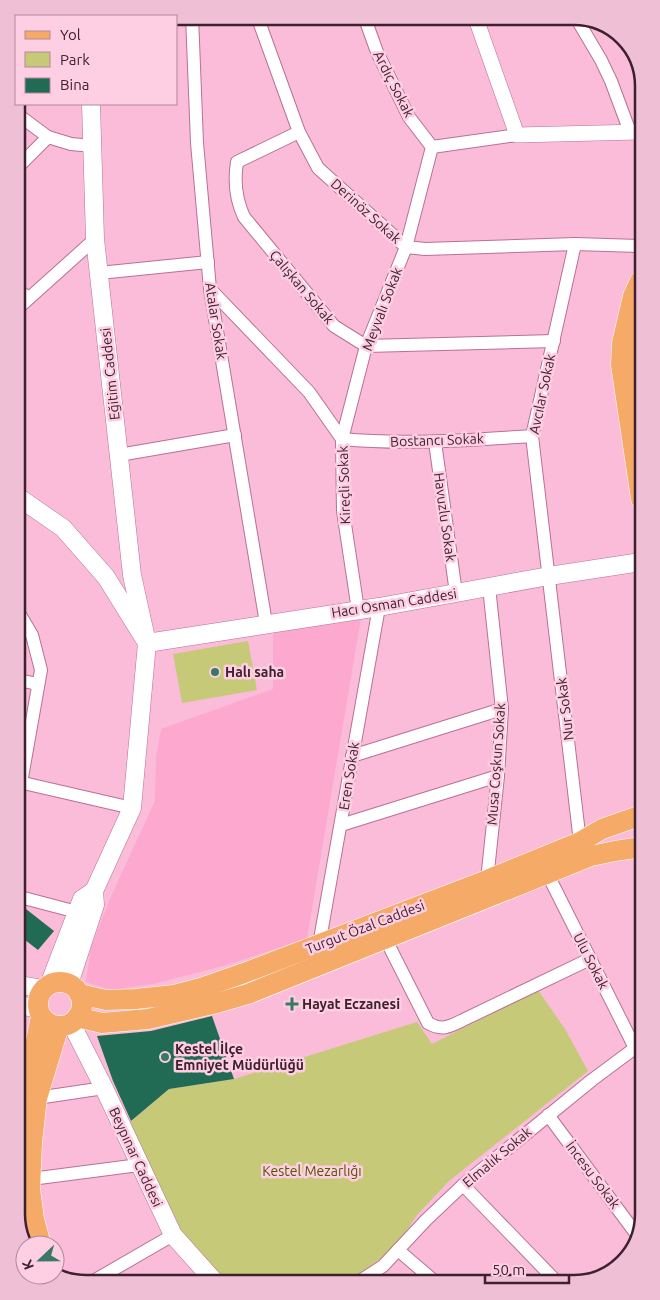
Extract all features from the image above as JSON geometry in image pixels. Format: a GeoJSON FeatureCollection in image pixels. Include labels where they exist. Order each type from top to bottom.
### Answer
{"type":"FeatureCollection","features":[{"type":"Feature","properties":{"kind":"main road","name":"Eğitim Caddesi"},"geometry":{"type":"LineString","coordinates":[[91,105],[95,239],[132,575],[147,643],[132,808],[94,891]]}},
{"type":"Feature","properties":{"kind":"main road"},"geometry":{"type":"LineString","coordinates":[[635,292],[622,342],[622,365],[635,462]]}},
{"type":"Feature","properties":{"kind":"main road"},"geometry":{"type":"LineString","coordinates":[[25,502],[63,528],[106,578],[147,643]]}},
{"type":"Feature","properties":{"kind":"main road","name":"Hacı Osman Caddesi"},"geometry":{"type":"LineString","coordinates":[[147,643],[266,623],[380,607],[549,576],[635,563]]}},
{"type":"Feature","properties":{"kind":"main road","name":"Turgut Özal Caddesi"},"geometry":{"type":"LineString","coordinates":[[74,989],[106,1000],[136,999],[174,994],[218,982],[320,945],[487,880],[580,842],[602,829],[635,817]]}},
{"type":"Feature","properties":{"kind":"main road","name":"Turgut Özal Caddesi"},"geometry":{"type":"LineString","coordinates":[[69,1022],[112,1023],[148,1019],[208,1006],[248,994],[591,856],[635,848]]}},
{"type":"Feature","properties":{"kind":"main road"},"geometry":{"type":"LineString","coordinates":[[25,1093],[33,1010],[39,995],[46,987],[82,899],[94,891],[95,905],[74,989],[81,1007],[69,1022],[37,1098],[30,1179],[34,1219],[38,1235]]}},
{"type":"Feature","properties":{"kind":"main road"},"geometry":{"type":"LineString","coordinates":[[25,985],[46,987],[62,982],[74,989]]}},
{"type":"Feature","properties":{"kind":"main road"},"geometry":{"type":"LineString","coordinates":[[33,1010],[46,1021],[69,1022]]}},
{"type":"Feature","properties":{"kind":"main road","name":"Beypınar Caddesi"},"geometry":{"type":"LineString","coordinates":[[69,1022],[104,1088],[172,1235],[209,1275]]}},
{"type":"Feature","properties":{"kind":"street","name":"Atalar Sokak"},"geometry":{"type":"LineString","coordinates":[[192,25],[197,143],[210,289],[266,623]]}},
{"type":"Feature","properties":{"kind":"street","name":"Derinöz Sokak"},"geometry":{"type":"LineString","coordinates":[[260,25],[299,132],[318,168],[406,247],[426,249],[576,244],[635,246]]}},
{"type":"Feature","properties":{"kind":"street","name":"Ardıç Sokak"},"geometry":{"type":"LineString","coordinates":[[367,25],[377,52],[409,117],[432,148]]}},
{"type":"Feature","properties":{"kind":"street"},"geometry":{"type":"LineString","coordinates":[[478,25],[517,135]]}},
{"type":"Feature","properties":{"kind":"street"},"geometry":{"type":"LineString","coordinates":[[432,148],[517,135],[635,132],[604,67],[580,25]]}},
{"type":"Feature","properties":{"kind":"street"},"geometry":{"type":"LineString","coordinates":[[25,120],[48,137],[71,144],[93,146]]}},
{"type":"Feature","properties":{"kind":"street","name":"Çalışkan Sokak"},"geometry":{"type":"LineString","coordinates":[[299,132],[237,162],[235,176],[238,205],[244,218],[334,326],[366,346]]}},
{"type":"Feature","properties":{"kind":"street"},"geometry":{"type":"LineString","coordinates":[[25,160],[48,137]]}},
{"type":"Feature","properties":{"kind":"street","name":"Meyvalı Sokak"},"geometry":{"type":"LineString","coordinates":[[342,439],[366,346],[406,247],[432,148]]}},
{"type":"Feature","properties":{"kind":"street"},"geometry":{"type":"LineString","coordinates":[[25,302],[95,239]]}},
{"type":"Feature","properties":{"kind":"street","name":"Avcılar Sokak"},"geometry":{"type":"LineString","coordinates":[[549,576],[532,436],[576,244]]}},
{"type":"Feature","properties":{"kind":"street"},"geometry":{"type":"LineString","coordinates":[[99,273],[208,262]]}},
{"type":"Feature","properties":{"kind":"street","name":"Kireçli Sokak"},"geometry":{"type":"LineString","coordinates":[[210,289],[309,392],[342,439],[343,511],[358,610]]}},
{"type":"Feature","properties":{"kind":"street"},"geometry":{"type":"LineString","coordinates":[[25,295],[29,298]]}},
{"type":"Feature","properties":{"kind":"street"},"geometry":{"type":"LineString","coordinates":[[366,346],[554,341]]}},
{"type":"Feature","properties":{"kind":"street"},"geometry":{"type":"LineString","coordinates":[[118,455],[235,435]]}},
{"type":"Feature","properties":{"kind":"street","name":"Bostancı Sokak"},"geometry":{"type":"LineString","coordinates":[[342,439],[370,442],[435,442],[532,436]]}},
{"type":"Feature","properties":{"kind":"street","name":"Havuzlu Sokak"},"geometry":{"type":"LineString","coordinates":[[435,442],[456,593]]}},
{"type":"Feature","properties":{"kind":"street","name":"Nur Sokak"},"geometry":{"type":"LineString","coordinates":[[549,576],[580,842]]}},
{"type":"Feature","properties":{"kind":"street","name":"Musa Coşkun Sokak"},"geometry":{"type":"LineString","coordinates":[[487,880],[498,776],[502,709],[489,587]]}},
{"type":"Feature","properties":{"kind":"street","name":"Eren Sokak"},"geometry":{"type":"LineString","coordinates":[[320,945],[352,756],[380,607]]}},
{"type":"Feature","properties":{"kind":"street"},"geometry":{"type":"LineString","coordinates":[[25,623],[32,635],[41,670],[25,753]]}},
{"type":"Feature","properties":{"kind":"street"},"geometry":{"type":"LineString","coordinates":[[25,681],[37,684]]}},
{"type":"Feature","properties":{"kind":"street"},"geometry":{"type":"LineString","coordinates":[[352,756],[502,709]]}},
{"type":"Feature","properties":{"kind":"street"},"geometry":{"type":"LineString","coordinates":[[341,825],[498,776]]}},
{"type":"Feature","properties":{"kind":"street"},"geometry":{"type":"LineString","coordinates":[[25,783],[132,808]]}},
{"type":"Feature","properties":{"kind":"street","name":"Ulu Sokak"},"geometry":{"type":"LineString","coordinates":[[547,874],[590,960],[635,1039]]}},
{"type":"Feature","properties":{"kind":"street"},"geometry":{"type":"LineString","coordinates":[[25,898],[77,912]]}},
{"type":"Feature","properties":{"kind":"street"},"geometry":{"type":"LineString","coordinates":[[385,938],[428,1023],[436,1028],[445,1028],[590,960]]}},
{"type":"Feature","properties":{"kind":"street","name":"Elmalık Sokak"},"geometry":{"type":"LineString","coordinates":[[369,1275],[383,1266],[426,1220],[463,1186],[548,1115],[635,1049]]}},
{"type":"Feature","properties":{"kind":"street"},"geometry":{"type":"LineString","coordinates":[[37,1098],[104,1088]]}},
{"type":"Feature","properties":{"kind":"street","name":"İncesu Sokak"},"geometry":{"type":"LineString","coordinates":[[548,1115],[633,1229]]}},
{"type":"Feature","properties":{"kind":"street"},"geometry":{"type":"LineString","coordinates":[[30,1179],[139,1165]]}},
{"type":"Feature","properties":{"kind":"street"},"geometry":{"type":"LineString","coordinates":[[463,1186],[550,1275]]}},
{"type":"Feature","properties":{"kind":"street"},"geometry":{"type":"LineString","coordinates":[[105,1275],[172,1235]]}},
{"type":"Feature","properties":{"kind":"street"},"geometry":{"type":"LineString","coordinates":[[398,1250],[427,1275]]}},
{"type":"Feature","properties":{"kind":"shaded area"},"geometry":{"type":"Polygon","coordinates":[[[361,618],[307,938],[227,965],[153,984],[111,990],[86,982],[91,947],[113,892],[155,801],[156,758],[161,729],[273,689],[273,630],[361,618]]]}},
{"type":"Feature","properties":{"kind":"green space","name":"Halı saha"},"geometry":{"type":"Polygon","coordinates":[[[248,641],[257,690],[182,703],[173,654],[248,641]]]}},
{"type":"Feature","properties":{"kind":"green space","name":"Kestel Mezarlığı"},"geometry":{"type":"Polygon","coordinates":[[[538,990],[565,1029],[588,1071],[449,1181],[417,1215],[399,1242],[376,1262],[357,1275],[218,1275],[177,1231],[128,1124],[169,1089],[234,1079],[417,1022],[432,1044],[538,990]]]}},
{"type":"Feature","properties":{"kind":"building"},"geometry":{"type":"Polygon","coordinates":[[[26,909],[54,931],[38,950],[25,940],[26,909]]]}},
{"type":"Feature","properties":{"kind":"building","name":"Kestel İlçe Emniyet Müdürlüğü"},"geometry":{"type":"Polygon","coordinates":[[[212,1016],[234,1079],[169,1089],[131,1121],[113,1081],[97,1036],[151,1031],[212,1016]]]}},
{"type":"Feature","properties":{"kind":"place","name":"Halı saha"},"geometry":{"type":"Point","coordinates":[215,672]}},
{"type":"Feature","properties":{"kind":"place","name":"Hayat Eczanesi"},"geometry":{"type":"Point","coordinates":[292,1004]}},
{"type":"Feature","properties":{"kind":"place","name":"Kestel İlçe Emniyet Müdürlüğü"},"geometry":{"type":"Point","coordinates":[165,1057]}}]}
